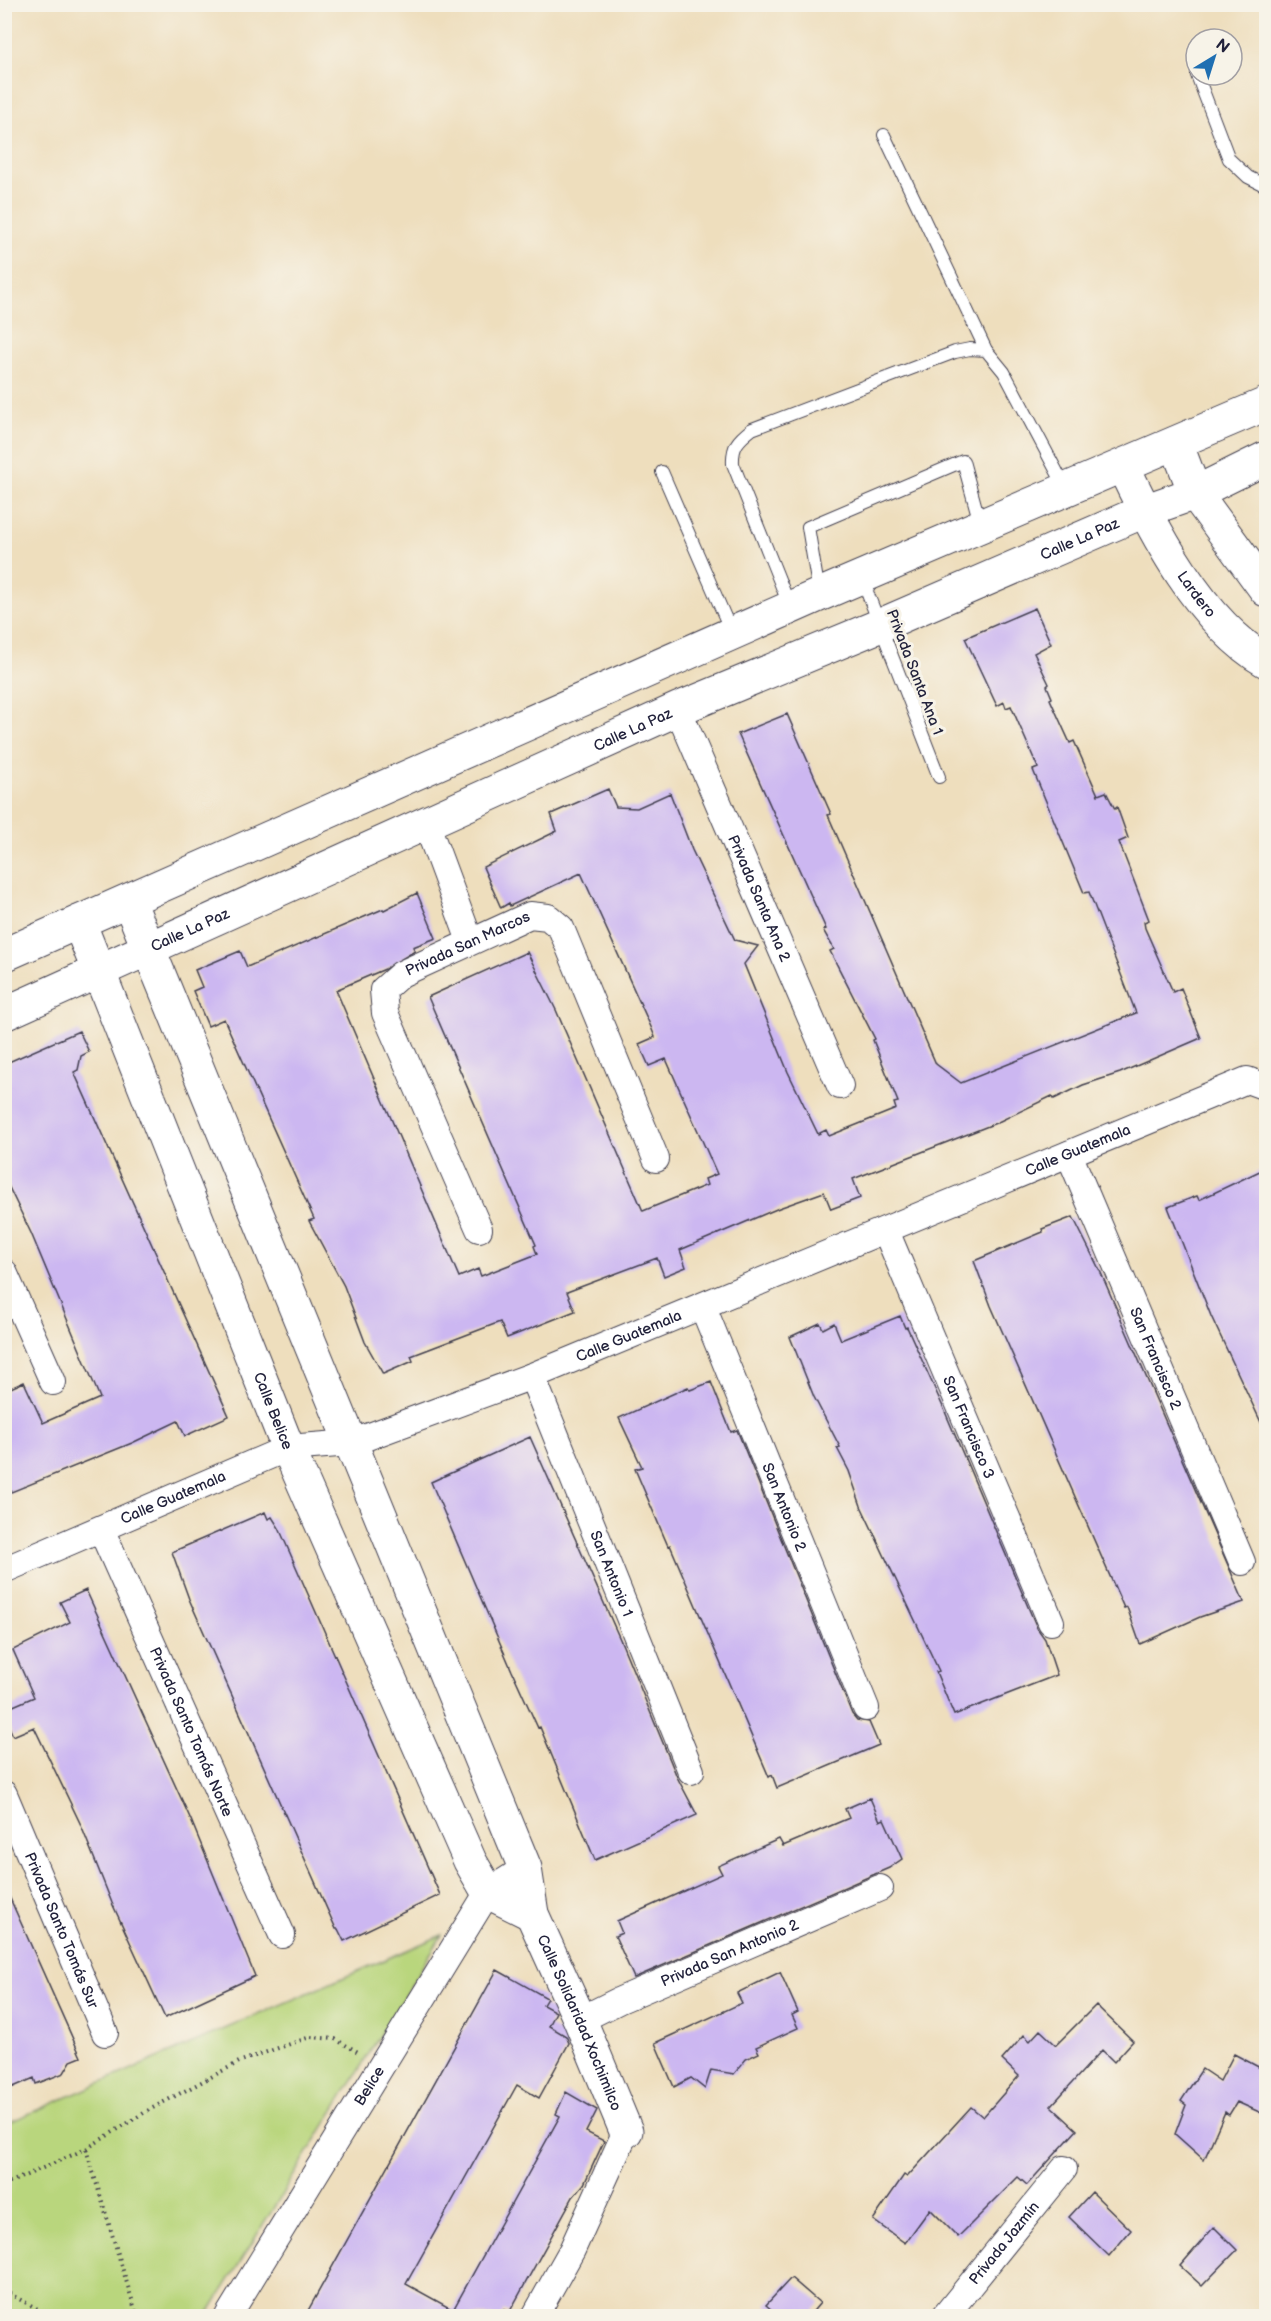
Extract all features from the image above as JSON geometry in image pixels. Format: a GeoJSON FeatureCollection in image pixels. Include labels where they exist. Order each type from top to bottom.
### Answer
{"type":"FeatureCollection","features":[{"type":"Feature","properties":{"kind":"street"},"geometry":{"type":"LineString","coordinates":[[4,955],[497,736],[733,635],[805,601],[1266,404]]}},
{"type":"Feature","properties":{"kind":"street"},"geometry":{"type":"LineString","coordinates":[[1176,443],[1195,493],[1266,590]]}},
{"type":"Feature","properties":{"kind":"street","name":"Calle La Paz"},"geometry":{"type":"LineString","coordinates":[[4,1014],[427,825],[678,709],[881,625],[1144,511],[1195,493],[1266,458]]}},
{"type":"Feature","properties":{"kind":"street","name":"Lardero"},"geometry":{"type":"LineString","coordinates":[[1123,466],[1144,511],[1199,598],[1220,624],[1246,649],[1266,661]]}},
{"type":"Feature","properties":{"kind":"street","name":"Privada Santa Ana 2"},"geometry":{"type":"LineString","coordinates":[[678,709],[840,1086]]}},
{"type":"Feature","properties":{"kind":"street"},"geometry":{"type":"LineString","coordinates":[[427,825],[470,941]]}},
{"type":"Feature","properties":{"kind":"street"},"geometry":{"type":"LineString","coordinates":[[129,901],[525,1868]]}},
{"type":"Feature","properties":{"kind":"street","name":"Privada San Marcos"},"geometry":{"type":"LineString","coordinates":[[479,1229],[385,1013],[383,990],[401,974],[530,915],[548,917],[561,928],[656,1159]]}},
{"type":"Feature","properties":{"kind":"street","name":"Calle Belice"},"geometry":{"type":"LineString","coordinates":[[79,922],[288,1448],[470,1861],[488,1892]]}},
{"type":"Feature","properties":{"kind":"street","name":"Calle Guatemala"},"geometry":{"type":"LineString","coordinates":[[4,1570],[288,1448],[351,1443],[532,1376],[1069,1154],[1257,1084]]}},
{"type":"Feature","properties":{"kind":"street","name":"San Francisco 2"},"geometry":{"type":"LineString","coordinates":[[1069,1154],[1242,1562]]}},
{"type":"Feature","properties":{"kind":"street","name":"San Francisco 3"},"geometry":{"type":"LineString","coordinates":[[886,1231],[1051,1622]]}},
{"type":"Feature","properties":{"kind":"street"},"geometry":{"type":"LineString","coordinates":[[4,1272],[53,1382]]}},
{"type":"Feature","properties":{"kind":"street","name":"San Antonio 2"},"geometry":{"type":"LineString","coordinates":[[703,1307],[866,1708]]}},
{"type":"Feature","properties":{"kind":"street","name":"San Antonio 1"},"geometry":{"type":"LineString","coordinates":[[532,1376],[691,1771]]}},
{"type":"Feature","properties":{"kind":"street","name":"Privada Santo Tomás Norte"},"geometry":{"type":"LineString","coordinates":[[101,1529],[282,1935]]}},
{"type":"Feature","properties":{"kind":"street","name":"Privada Santo Tomás Sur"},"geometry":{"type":"LineString","coordinates":[[4,1794],[105,2033]]}},
{"type":"Feature","properties":{"kind":"street","name":"Belice"},"geometry":{"type":"LineString","coordinates":[[228,2316],[488,1892],[525,1868]]}},
{"type":"Feature","properties":{"kind":"street","name":"Calle Solidaridad Xochimilco"},"geometry":{"type":"LineString","coordinates":[[525,1868],[532,1914],[580,2020],[626,2131]]}},
{"type":"Feature","properties":{"kind":"street","name":"Privada San Antonio 2"},"geometry":{"type":"LineString","coordinates":[[580,2020],[618,2001],[880,1888]]}},
{"type":"Feature","properties":{"kind":"street"},"geometry":{"type":"LineString","coordinates":[[488,1892],[532,1914]]}},
{"type":"Feature","properties":{"kind":"street"},"geometry":{"type":"LineString","coordinates":[[535,2316],[572,2250],[626,2131]]}},
{"type":"Feature","properties":{"kind":"street","name":"Privada Jazmín"},"geometry":{"type":"LineString","coordinates":[[945,2316],[1065,2169]]}},
{"type":"Feature","properties":{"kind":"lane"},"geometry":{"type":"LineString","coordinates":[[1202,87],[1229,159],[1248,177],[1266,184]]}},
{"type":"Feature","properties":{"kind":"lane"},"geometry":{"type":"LineString","coordinates":[[884,135],[986,350],[1004,372],[1067,490]]}},
{"type":"Feature","properties":{"kind":"lane"},"geometry":{"type":"LineString","coordinates":[[805,601],[733,465],[732,450],[738,440],[752,429],[955,352],[970,349],[986,350]]}},
{"type":"Feature","properties":{"kind":"lane"},"geometry":{"type":"LineString","coordinates":[[805,601],[808,527],[963,461],[981,526]]}},
{"type":"Feature","properties":{"kind":"lane"},"geometry":{"type":"LineString","coordinates":[[662,472],[733,635]]}},
{"type":"Feature","properties":{"kind":"lane","name":"Privada Santa Ana 1"},"geometry":{"type":"LineString","coordinates":[[861,578],[939,777]]}},
{"type":"Feature","properties":{"kind":"path"},"geometry":{"type":"LineString","coordinates":[[4,2185],[86,2149],[147,2111],[241,2061],[310,2037],[335,2039],[382,2065]]}},
{"type":"Feature","properties":{"kind":"path"},"geometry":{"type":"LineString","coordinates":[[86,2149],[137,2316]]}},
{"type":"Feature","properties":{"kind":"path"},"geometry":{"type":"LineString","coordinates":[[4,2291],[51,2316]]}},
{"type":"Feature","properties":{"kind":"path"},"geometry":{"type":"LineString","coordinates":[[110,2316],[121,2316]]}},
{"type":"Feature","properties":{"kind":"green space"},"geometry":{"type":"Polygon","coordinates":[[[442,1935],[207,2316],[5,2316],[5,2124],[442,1935]]]}},
{"type":"Feature","properties":{"kind":"building"},"geometry":{"type":"Polygon","coordinates":[[[1035,608],[1051,644],[1034,653],[1049,684],[1047,686],[1052,698],[1050,699],[1070,743],[1074,741],[1098,795],[1106,792],[1115,809],[1117,807],[1128,838],[1119,842],[1149,920],[1144,922],[1145,928],[1173,992],[1181,988],[1201,1038],[1120,1073],[1083,1085],[1054,1099],[1052,1096],[996,1123],[853,1179],[860,1198],[831,1209],[824,1192],[779,1208],[680,1250],[686,1267],[664,1276],[657,1258],[567,1292],[575,1311],[507,1338],[500,1322],[411,1356],[413,1361],[383,1374],[365,1342],[344,1286],[309,1221],[314,1219],[224,1019],[208,1026],[193,991],[202,987],[195,970],[240,951],[247,967],[384,910],[417,893],[436,938],[413,947],[415,951],[385,969],[336,990],[459,1277],[478,1269],[481,1276],[537,1254],[534,1246],[536,1245],[428,997],[527,952],[556,1010],[643,1211],[707,1185],[705,1179],[717,1174],[666,1059],[649,1066],[639,1044],[655,1037],[581,873],[501,908],[483,867],[557,831],[551,814],[608,789],[616,807],[637,808],[670,793],[692,850],[735,940],[758,946],[744,964],[788,1072],[818,1134],[826,1130],[829,1136],[896,1109],[894,1103],[898,1102],[873,1040],[875,1039],[830,951],[834,949],[823,930],[826,929],[738,734],[787,714],[831,814],[828,815],[936,1064],[961,1083],[1136,1013],[1089,892],[1084,893],[1033,770],[1038,768],[1011,706],[1006,708],[1004,702],[997,706],[965,638],[1035,608]]]}},
{"type":"Feature","properties":{"kind":"building"},"geometry":{"type":"Polygon","coordinates":[[[79,1031],[89,1052],[81,1056],[78,1070],[74,1072],[229,1416],[185,1436],[178,1421],[132,1443],[4,1495],[4,1391],[24,1382],[43,1423],[100,1398],[31,1233],[4,1177],[4,1064],[79,1031]]]}},
{"type":"Feature","properties":{"kind":"building"},"geometry":{"type":"Polygon","coordinates":[[[1266,1168],[1266,1433],[1211,1316],[1168,1207],[1197,1196],[1199,1200],[1266,1168]]]}},
{"type":"Feature","properties":{"kind":"building"},"geometry":{"type":"Polygon","coordinates":[[[1073,1217],[1101,1273],[1244,1602],[1200,1617],[1140,1644],[1127,1607],[1124,1608],[991,1306],[974,1261],[1073,1217]]]}},
{"type":"Feature","properties":{"kind":"building"},"geometry":{"type":"Polygon","coordinates":[[[900,1316],[943,1407],[1037,1628],[1045,1639],[1057,1675],[954,1715],[936,1672],[939,1671],[861,1506],[849,1471],[837,1448],[840,1447],[814,1397],[790,1337],[820,1323],[823,1329],[834,1323],[841,1340],[900,1316]]]}},
{"type":"Feature","properties":{"kind":"building"},"geometry":{"type":"Polygon","coordinates":[[[711,1382],[731,1432],[737,1430],[852,1714],[857,1720],[869,1722],[879,1745],[777,1788],[772,1775],[769,1777],[635,1469],[642,1467],[619,1418],[688,1387],[690,1390],[711,1382]]]}},
{"type":"Feature","properties":{"kind":"building"},"geometry":{"type":"Polygon","coordinates":[[[530,1437],[623,1646],[677,1777],[697,1815],[595,1860],[540,1727],[538,1728],[512,1671],[431,1482],[530,1437]]]}},
{"type":"Feature","properties":{"kind":"building"},"geometry":{"type":"Polygon","coordinates":[[[265,1512],[268,1519],[272,1517],[279,1528],[440,1895],[344,1941],[336,1929],[189,1599],[172,1552],[265,1512]]]}},
{"type":"Feature","properties":{"kind":"building"},"geometry":{"type":"Polygon","coordinates":[[[86,1590],[191,1820],[255,1976],[165,2018],[112,1903],[80,1823],[34,1727],[13,1736],[4,1715],[4,1710],[34,1697],[13,1650],[70,1622],[60,1602],[86,1590]]]}},
{"type":"Feature","properties":{"kind":"building"},"geometry":{"type":"Polygon","coordinates":[[[870,1798],[880,1821],[884,1819],[902,1859],[889,1868],[634,1978],[615,1936],[622,1933],[617,1921],[722,1874],[718,1866],[779,1839],[783,1846],[849,1818],[845,1809],[870,1798]]]}},
{"type":"Feature","properties":{"kind":"building"},"geometry":{"type":"Polygon","coordinates":[[[4,1885],[81,2057],[71,2061],[64,2073],[36,2084],[34,2078],[4,2091],[4,1885]]]}},
{"type":"Feature","properties":{"kind":"building"},"geometry":{"type":"Polygon","coordinates":[[[497,1970],[547,1998],[543,2005],[556,2012],[549,2026],[566,2036],[569,2043],[539,2098],[517,2085],[406,2284],[453,2310],[560,2116],[556,2114],[566,2092],[597,2110],[586,2132],[604,2141],[584,2184],[573,2197],[509,2313],[504,2310],[500,2316],[305,2316],[497,1970]]]}},
{"type":"Feature","properties":{"kind":"building"},"geometry":{"type":"Polygon","coordinates":[[[780,1972],[798,2012],[792,2015],[798,2028],[756,2047],[759,2053],[746,2059],[734,2074],[711,2070],[705,2089],[691,2078],[674,2087],[655,2043],[742,2003],[737,1993],[780,1972]]]}},
{"type":"Feature","properties":{"kind":"building"},"geometry":{"type":"Polygon","coordinates":[[[1096,2005],[1133,2041],[1114,2062],[1102,2050],[1051,2106],[1077,2130],[1027,2185],[1018,2177],[958,2237],[930,2209],[905,2243],[873,2220],[904,2175],[907,2177],[971,2107],[983,2117],[1019,2076],[1002,2060],[1024,2035],[1030,2041],[1040,2030],[1056,2045],[1096,2005]]]}},
{"type":"Feature","properties":{"kind":"building"},"geometry":{"type":"Polygon","coordinates":[[[1234,2054],[1266,2071],[1266,2115],[1237,2102],[1229,2115],[1225,2112],[1204,2160],[1175,2134],[1186,2105],[1181,2101],[1202,2069],[1220,2081],[1234,2054]]]}},
{"type":"Feature","properties":{"kind":"building"},"geometry":{"type":"Polygon","coordinates":[[[1092,2192],[1131,2230],[1109,2256],[1069,2217],[1092,2192]]]}},
{"type":"Feature","properties":{"kind":"building"},"geometry":{"type":"Polygon","coordinates":[[[1214,2227],[1237,2250],[1202,2286],[1180,2266],[1214,2227]]]}},
{"type":"Feature","properties":{"kind":"building"},"geometry":{"type":"Polygon","coordinates":[[[791,2278],[820,2303],[809,2316],[779,2316],[766,2305],[791,2278]]]}}]}
